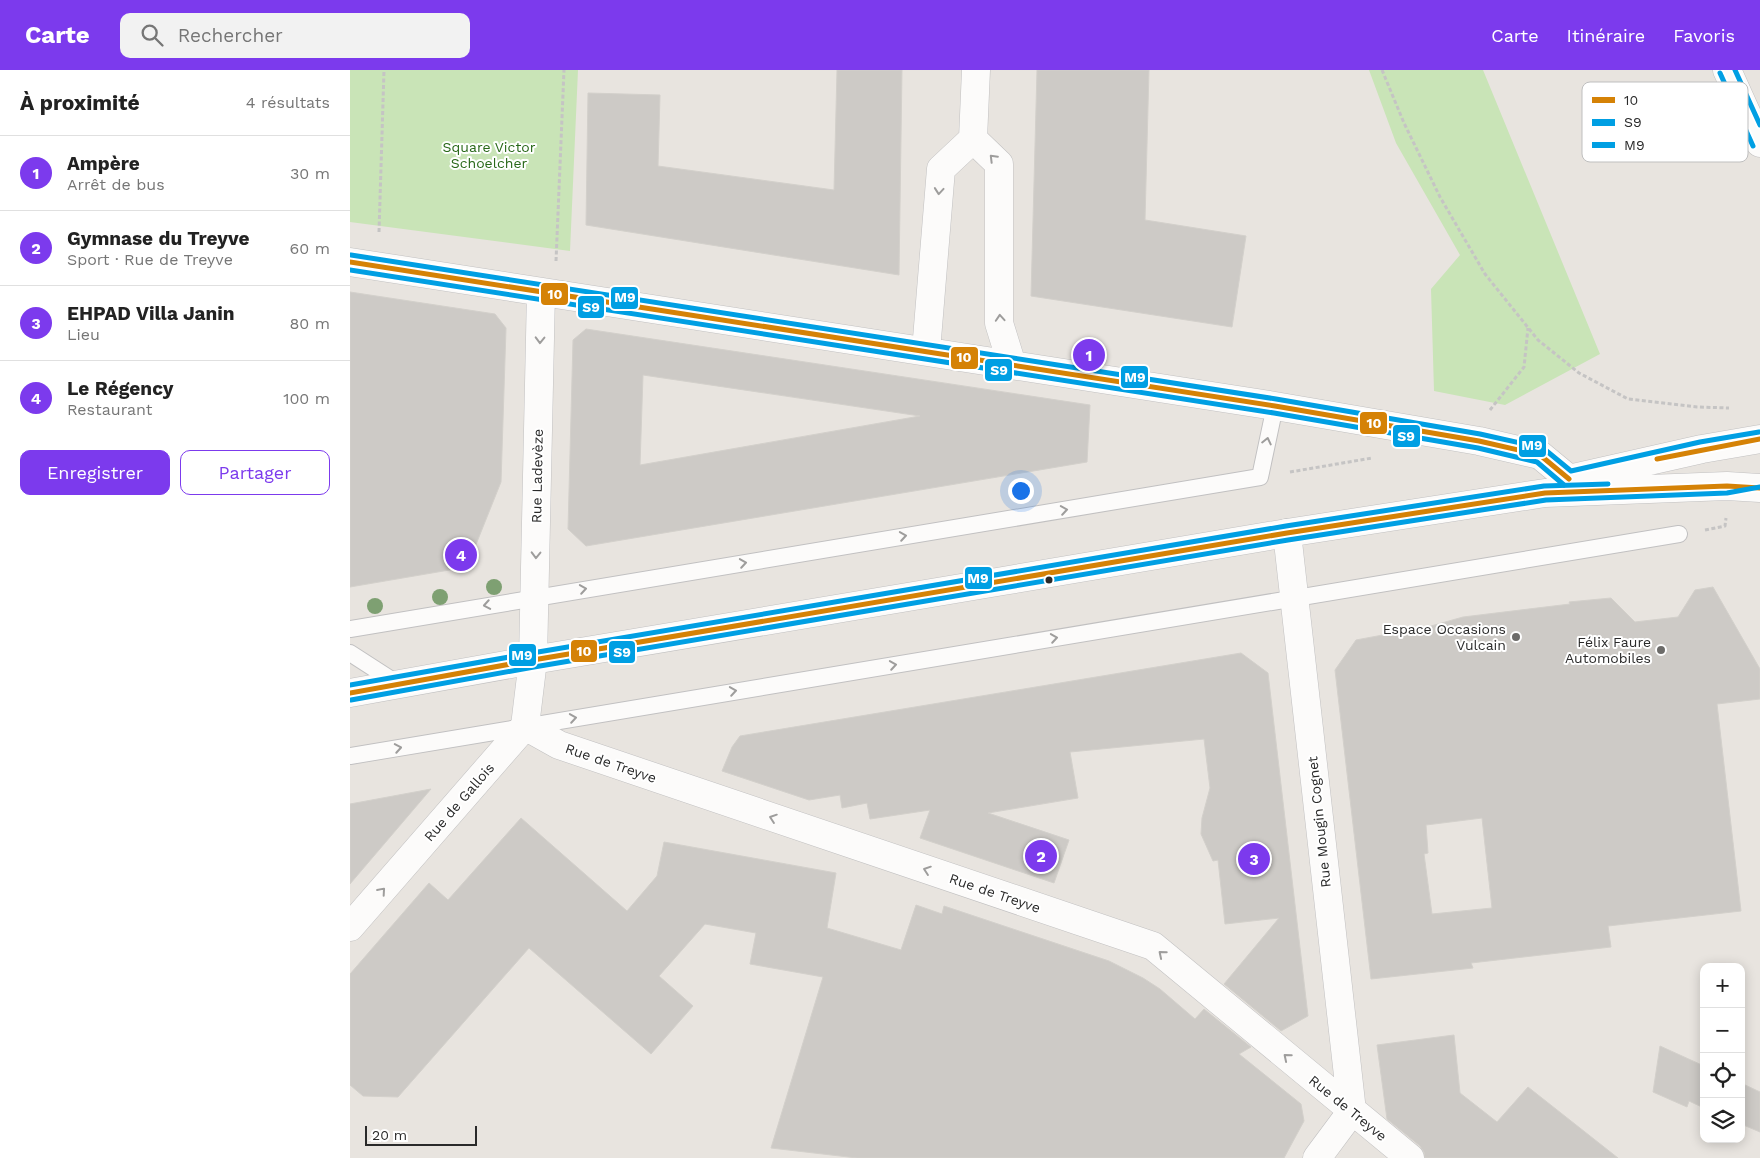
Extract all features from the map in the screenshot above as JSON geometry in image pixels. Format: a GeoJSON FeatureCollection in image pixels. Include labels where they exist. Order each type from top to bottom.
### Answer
{"type":"FeatureCollection","features":[{"type":"Feature","properties":{"kind":"street"},"geometry":{"type":"LineString","coordinates":[[926,352],[941,169],[973,139],[976,70]]}},
{"type":"Feature","properties":{"kind":"street"},"geometry":{"type":"LineString","coordinates":[[1727,70],[1732,82]]}},
{"type":"Feature","properties":{"kind":"street"},"geometry":{"type":"LineString","coordinates":[[1748,116],[1760,143]]}},
{"type":"Feature","properties":{"kind":"street"},"geometry":{"type":"LineString","coordinates":[[973,139],[999,164],[999,323],[1012,365]]}},
{"type":"Feature","properties":{"kind":"street"},"geometry":{"type":"LineString","coordinates":[[350,262],[1276,406],[1479,441],[1540,455],[1569,479]]}},
{"type":"Feature","properties":{"kind":"street","name":"Rue Ladevèze"},"geometry":{"type":"LineString","coordinates":[[533,660],[548,293]]}},
{"type":"Feature","properties":{"kind":"street"},"geometry":{"type":"LineString","coordinates":[[1545,493],[1569,479],[1702,449],[1760,439]]}},
{"type":"Feature","properties":{"kind":"street"},"geometry":{"type":"LineString","coordinates":[[1727,486],[1760,479]]}},
{"type":"Feature","properties":{"kind":"street"},"geometry":{"type":"LineString","coordinates":[[350,694],[533,660],[1287,534],[1545,493],[1727,486],[1760,488]]}},
{"type":"Feature","properties":{"kind":"street","name":"Rue Mougin Cognet"},"geometry":{"type":"LineString","coordinates":[[1287,534],[1352,1111]]}},
{"type":"Feature","properties":{"kind":"street"},"geometry":{"type":"LineString","coordinates":[[524,726],[533,660]]}},
{"type":"Feature","properties":{"kind":"street","name":"Rue de Gallois"},"geometry":{"type":"LineString","coordinates":[[350,927],[524,726]]}},
{"type":"Feature","properties":{"kind":"street","name":"Rue de Treyve"},"geometry":{"type":"LineString","coordinates":[[524,726],[559,746],[1153,946],[1410,1158]]}},
{"type":"Feature","properties":{"kind":"street"},"geometry":{"type":"LineString","coordinates":[[1317,1158],[1352,1111]]}},
{"type":"Feature","properties":{"kind":"lane"},"geometry":{"type":"LineString","coordinates":[[350,629],[1260,477],[1276,406]]}},
{"type":"Feature","properties":{"kind":"lane"},"geometry":{"type":"LineString","coordinates":[[350,756],[1679,534]]}},
{"type":"Feature","properties":{"kind":"lane"},"geometry":{"type":"LineString","coordinates":[[350,653],[398,684]]}},
{"type":"Feature","properties":{"kind":"path"},"geometry":{"type":"LineString","coordinates":[[378,266],[384,70]]}},
{"type":"Feature","properties":{"kind":"path"},"geometry":{"type":"LineString","coordinates":[[548,293],[564,70]]}},
{"type":"Feature","properties":{"kind":"path"},"geometry":{"type":"LineString","coordinates":[[1382,70],[1404,123],[1440,197],[1485,274],[1538,340],[1579,373],[1628,399],[1698,407],[1733,408]]}},
{"type":"Feature","properties":{"kind":"path"},"geometry":{"type":"LineString","coordinates":[[1479,441],[1488,412],[1524,367],[1528,328]]}},
{"type":"Feature","properties":{"kind":"green space","name":"Square Victor Schoelcher"},"geometry":{"type":"Polygon","coordinates":[[[350,70],[578,70],[570,251],[350,222],[350,70]]]}},
{"type":"Feature","properties":{"kind":"green space"},"geometry":{"type":"Polygon","coordinates":[[[1369,70],[1483,70],[1600,354],[1505,405],[1434,391],[1431,289],[1460,255],[1396,143],[1369,70]]]}},
{"type":"Feature","properties":{"kind":"building"},"geometry":{"type":"Polygon","coordinates":[[[837,70],[902,70],[899,275],[586,225],[588,93],[660,95],[658,166],[834,190],[837,70]]]}},
{"type":"Feature","properties":{"kind":"building"},"geometry":{"type":"Polygon","coordinates":[[[1037,70],[1149,70],[1145,220],[1246,236],[1232,327],[1031,296],[1037,70]]]}},
{"type":"Feature","properties":{"kind":"building"},"geometry":{"type":"Polygon","coordinates":[[[350,292],[495,314],[506,328],[501,482],[467,567],[350,587],[350,292]]]}},
{"type":"Feature","properties":{"kind":"building"},"geometry":{"type":"Polygon","coordinates":[[[586,329],[1090,405],[1087,462],[586,546],[568,529],[573,340],[586,329]],[[643,375],[640,465],[920,416],[643,375]]]}},
{"type":"Feature","properties":{"kind":"building"},"geometry":{"type":"Polygon","coordinates":[[[1713,587],[1760,669],[1760,699],[1717,704],[1741,911],[1608,926],[1611,947],[1471,963],[1473,968],[1371,979],[1335,670],[1356,640],[1431,626],[1463,617],[1611,598],[1635,622],[1678,617],[1695,590],[1713,587]],[[1482,818],[1426,825],[1428,853],[1424,854],[1432,914],[1492,908],[1482,818]]]}},
{"type":"Feature","properties":{"kind":"building"},"geometry":{"type":"Polygon","coordinates":[[[1241,653],[1268,673],[1308,1016],[1281,1031],[1224,984],[1279,918],[1225,924],[1218,860],[1213,861],[1201,834],[1202,818],[1210,788],[1204,739],[1070,752],[1078,798],[988,813],[1069,840],[1054,883],[920,838],[930,810],[870,819],[867,803],[842,808],[840,795],[809,800],[722,771],[732,747],[740,736],[1241,653]]]}},
{"type":"Feature","properties":{"kind":"building"},"geometry":{"type":"Polygon","coordinates":[[[431,789],[350,884],[350,804],[431,789]]]}},
{"type":"Feature","properties":{"kind":"building"},"geometry":{"type":"Polygon","coordinates":[[[521,818],[627,911],[657,876],[664,842],[836,873],[827,928],[901,950],[916,905],[942,914],[944,906],[1109,961],[1160,989],[1195,1019],[1204,1009],[1251,1047],[1239,1054],[1301,1104],[1304,1121],[1284,1158],[857,1158],[771,1148],[823,977],[750,964],[756,933],[705,924],[659,976],[693,1006],[651,1054],[529,948],[398,1097],[363,1096],[350,1085],[350,974],[429,883],[448,900],[521,818]]]}},
{"type":"Feature","properties":{"kind":"building"},"geometry":{"type":"Polygon","coordinates":[[[1454,1035],[1460,1093],[1497,1122],[1528,1087],[1618,1158],[1425,1158],[1420,1146],[1387,1119],[1377,1045],[1454,1035]]]}},
{"type":"Feature","properties":{"kind":"building"},"geometry":{"type":"Polygon","coordinates":[[[1660,1046],[1700,1064],[1700,1106],[1689,1101],[1687,1107],[1653,1092],[1660,1046]]]}},
{"type":"Feature","properties":{"kind":"building"},"geometry":{"type":"Polygon","coordinates":[[[1745,1085],[1760,1092],[1760,1132],[1745,1126],[1745,1085]]]}},
{"type":"Feature","properties":{"kind":"transit line","name":"M9"},"geometry":{"type":"LineString","coordinates":[[1735,70],[1740,82]]}},
{"type":"Feature","properties":{"kind":"transit line","name":"S9"},"geometry":{"type":"LineString","coordinates":[[1720,73],[1724,82]]}},
{"type":"Feature","properties":{"kind":"transit line","name":"M9"},"geometry":{"type":"LineString","coordinates":[[1748,99],[1760,125]]}},
{"type":"Feature","properties":{"kind":"transit line","name":"S9"},"geometry":{"type":"LineString","coordinates":[[1748,135],[1753,146]]}},
{"type":"Feature","properties":{"kind":"transit line","name":"M9"},"geometry":{"type":"LineString","coordinates":[[351,255],[1276,399],[1480,434],[1543,448],[1571,471],[1700,442],[1759,432]]}},
{"type":"Feature","properties":{"kind":"transit line","name":"10"},"geometry":{"type":"LineString","coordinates":[[350,262],[1275,406],[1479,441],[1540,455],[1569,479]]}},
{"type":"Feature","properties":{"kind":"transit line","name":"S9"},"geometry":{"type":"LineString","coordinates":[[350,270],[1274,413],[1478,448],[1537,462],[1564,485]]}},
{"type":"Feature","properties":{"kind":"transit line","name":"10"},"geometry":{"type":"LineString","coordinates":[[1657,459],[1760,439]]}},
{"type":"Feature","properties":{"kind":"transit line","name":"M9"},"geometry":{"type":"LineString","coordinates":[[350,685],[1286,526],[1544,486],[1608,484]]}},
{"type":"Feature","properties":{"kind":"transit line","name":"10"},"geometry":{"type":"LineString","coordinates":[[350,693],[533,660],[1287,533],[1545,493],[1727,486],[1760,488]]}},
{"type":"Feature","properties":{"kind":"transit line","name":"S9"},"geometry":{"type":"LineString","coordinates":[[351,700],[534,667],[1288,540],[1546,500],[1727,493],[1760,487]]}},
{"type":"Feature","properties":{"kind":"place","name":"Ampère"},"geometry":{"type":"Point","coordinates":[1089,355]}},
{"type":"Feature","properties":{"kind":"place","name":"Le Régency"},"geometry":{"type":"Point","coordinates":[461,555]}},
{"type":"Feature","properties":{"kind":"place","name":"Espace Occasions Vulcain"},"geometry":{"type":"Point","coordinates":[1516,637]}},
{"type":"Feature","properties":{"kind":"place","name":"Félix Faure Automobiles"},"geometry":{"type":"Point","coordinates":[1661,650]}},
{"type":"Feature","properties":{"kind":"place","name":"Gymnase du Treyve"},"geometry":{"type":"Point","coordinates":[1041,856]}},
{"type":"Feature","properties":{"kind":"place","name":"EHPAD Villa Janin"},"geometry":{"type":"Point","coordinates":[1254,859]}}]}
